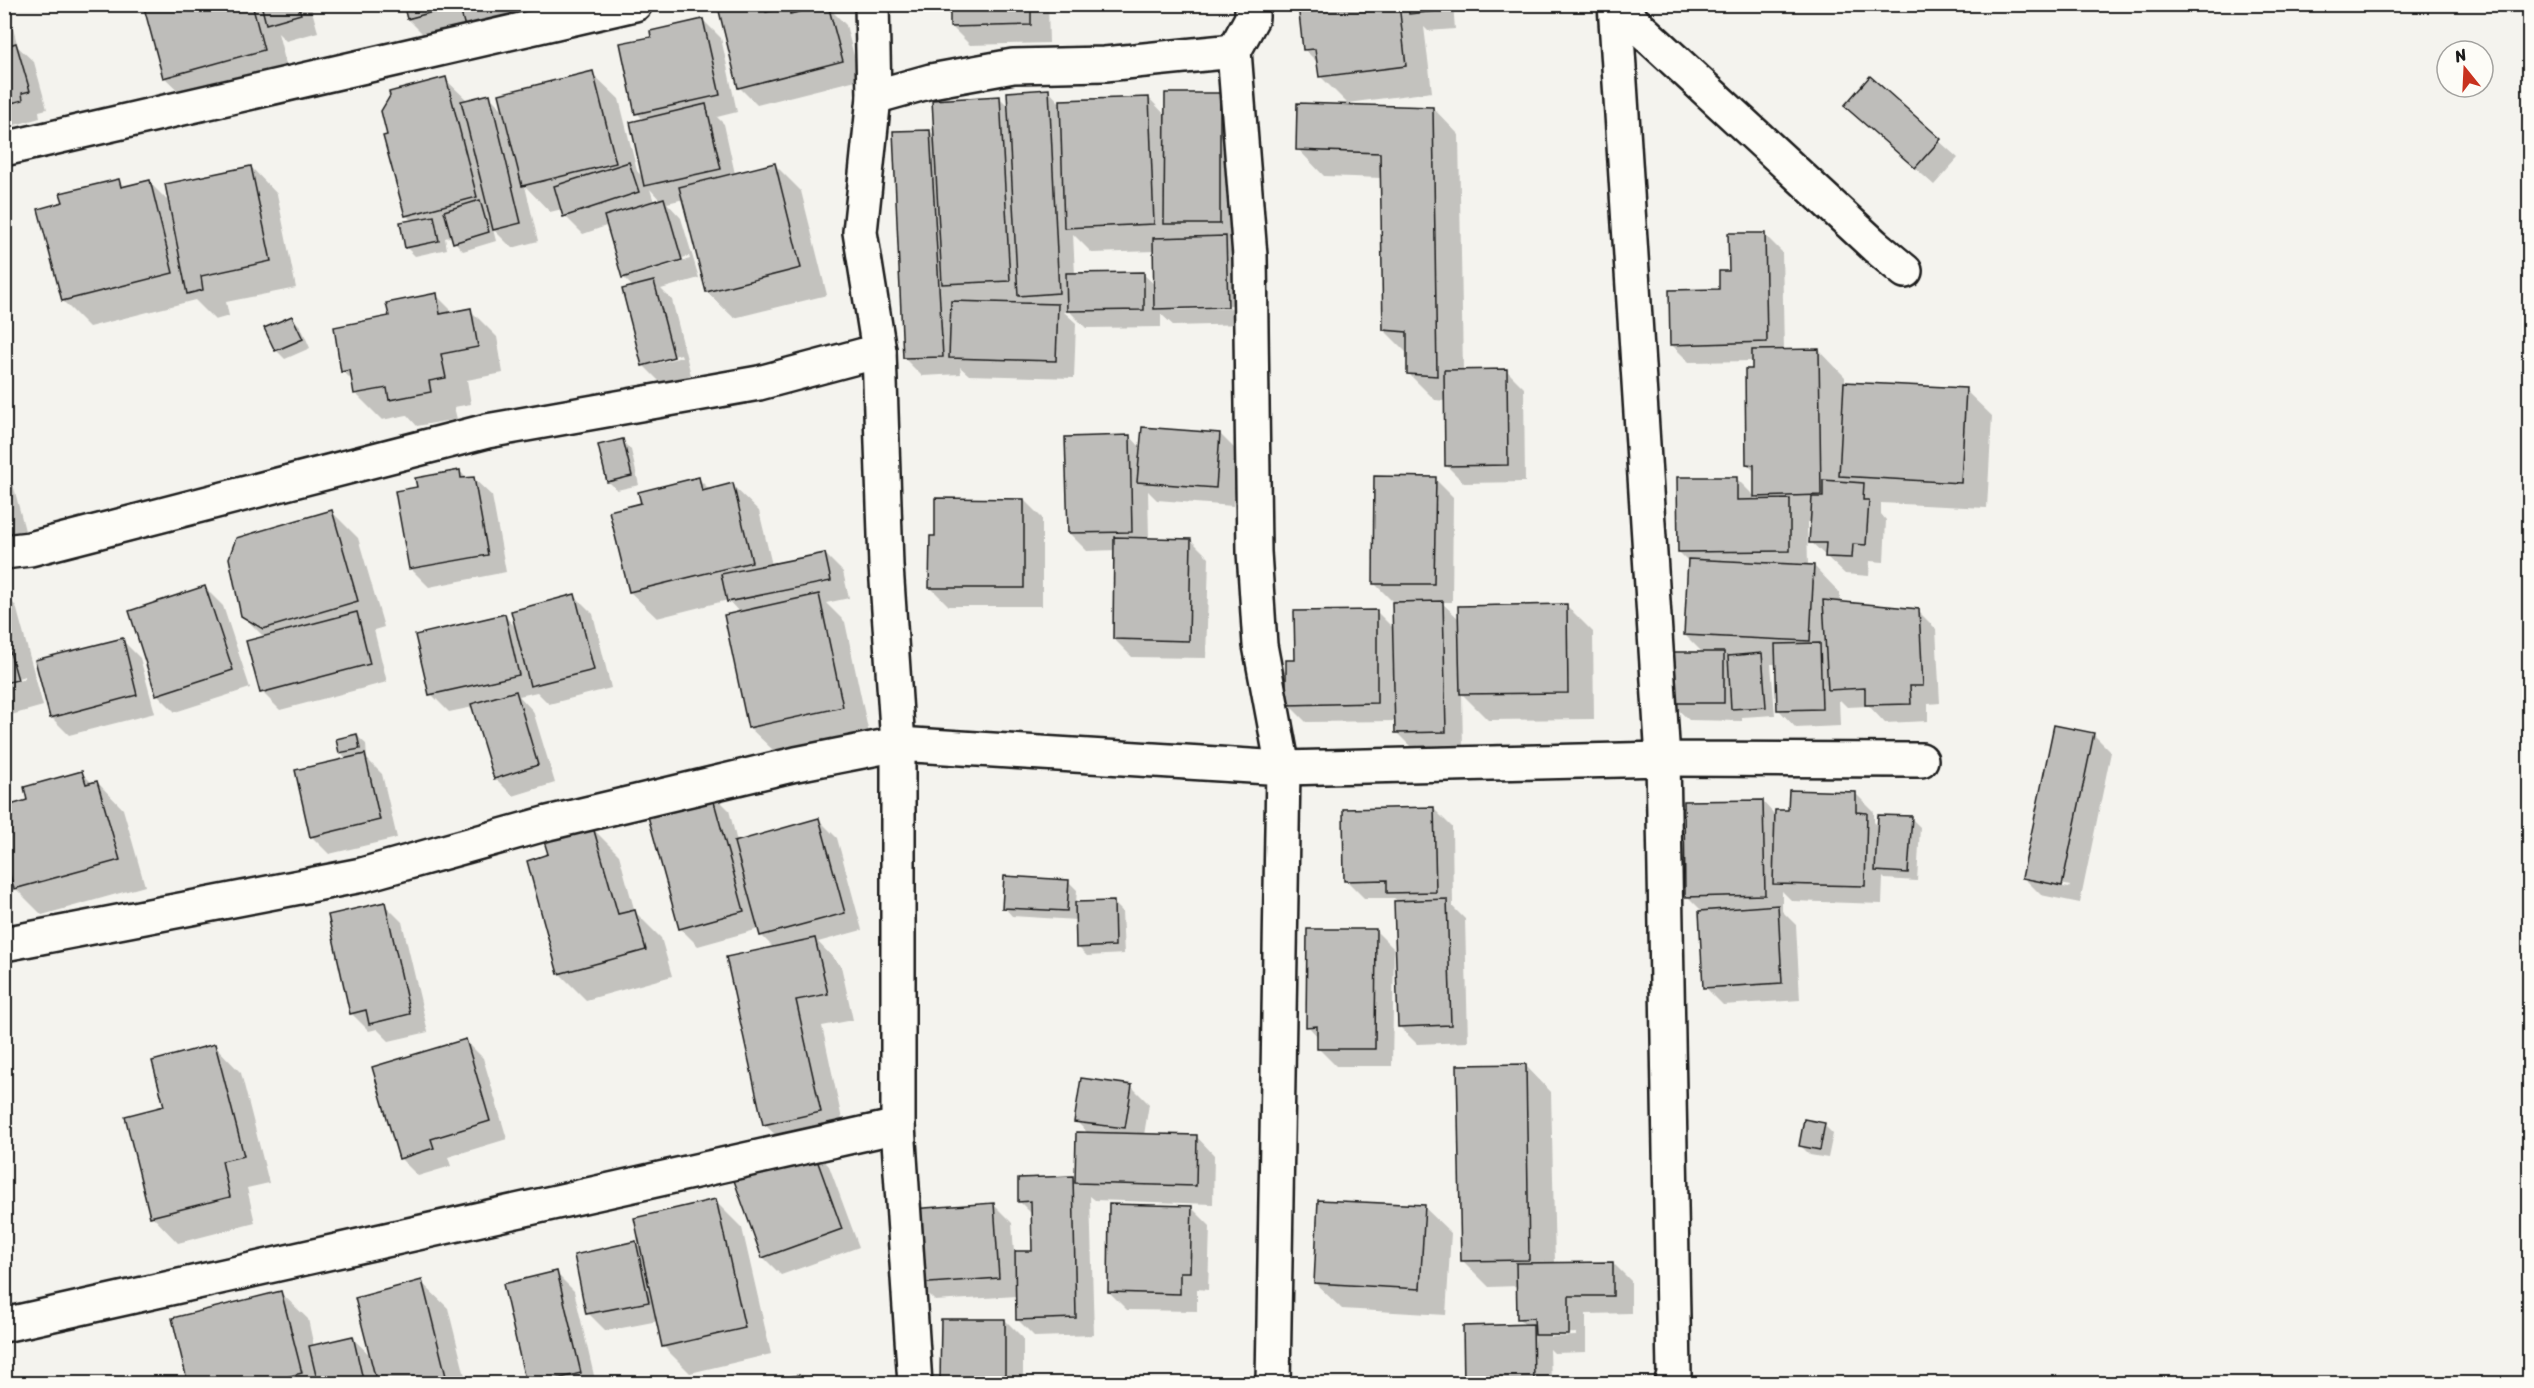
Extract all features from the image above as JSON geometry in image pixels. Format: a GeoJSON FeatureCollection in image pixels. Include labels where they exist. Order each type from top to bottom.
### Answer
{"type":"FeatureCollection","features":[{"type":"Feature","properties":{"kind":"street"},"geometry":{"type":"LineString","coordinates":[[4,149],[635,4]]}},
{"type":"Feature","properties":{"kind":"street"},"geometry":{"type":"LineString","coordinates":[[872,4],[874,97],[860,232],[879,351],[886,566],[898,744],[898,1126],[915,1383]]}},
{"type":"Feature","properties":{"kind":"street"},"geometry":{"type":"LineString","coordinates":[[1252,4],[1252,18],[1234,51],[1250,256],[1250,412],[1254,552],[1260,645],[1283,768],[1273,1383]]}},
{"type":"Feature","properties":{"kind":"street"},"geometry":{"type":"LineString","coordinates":[[1616,5],[1875,246],[1905,271]]}},
{"type":"Feature","properties":{"kind":"street"},"geometry":{"type":"LineString","coordinates":[[1616,5],[1663,759],[1674,1374],[1671,1383]]}},
{"type":"Feature","properties":{"kind":"street"},"geometry":{"type":"LineString","coordinates":[[874,97],[931,81],[1013,66],[1105,64],[1234,51]]}},
{"type":"Feature","properties":{"kind":"street"},"geometry":{"type":"LineString","coordinates":[[4,552],[30,549],[487,431],[759,383],[879,351]]}},
{"type":"Feature","properties":{"kind":"street"},"geometry":{"type":"LineString","coordinates":[[4,944],[362,875],[548,823],[796,764],[898,744],[1283,768],[1663,759],[1921,760]]}},
{"type":"Feature","properties":{"kind":"street"},"geometry":{"type":"LineString","coordinates":[[4,1325],[898,1126]]}},
{"type":"Feature","properties":{"kind":"building"},"geometry":{"type":"Polygon","coordinates":[[[143,4],[252,4],[264,50],[163,78],[143,4]]]}},
{"type":"Feature","properties":{"kind":"building"},"geometry":{"type":"Polygon","coordinates":[[[261,4],[298,4],[301,14],[266,24],[261,4]]]}},
{"type":"Feature","properties":{"kind":"building"},"geometry":{"type":"Polygon","coordinates":[[[403,4],[509,4],[512,15],[465,27],[459,5],[407,19],[403,4]]]}},
{"type":"Feature","properties":{"kind":"building"},"geometry":{"type":"Polygon","coordinates":[[[746,4],[764,4],[766,12],[789,7],[790,14],[828,5],[843,61],[738,88],[719,11],[746,4]]]}},
{"type":"Feature","properties":{"kind":"building"},"geometry":{"type":"Polygon","coordinates":[[[950,4],[1031,4],[1031,25],[950,27],[950,4]]]}},
{"type":"Feature","properties":{"kind":"building"},"geometry":{"type":"Polygon","coordinates":[[[1298,4],[1399,4],[1406,66],[1319,77],[1315,49],[1303,50],[1298,4]]]}},
{"type":"Feature","properties":{"kind":"building"},"geometry":{"type":"Polygon","coordinates":[[[1408,4],[1437,4],[1437,11],[1409,14],[1408,4]]]}},
{"type":"Feature","properties":{"kind":"building"},"geometry":{"type":"Polygon","coordinates":[[[703,19],[720,95],[635,114],[620,43],[651,37],[650,31],[703,19]]]}},
{"type":"Feature","properties":{"kind":"building"},"geometry":{"type":"Polygon","coordinates":[[[4,41],[6,46],[16,43],[30,91],[22,93],[23,100],[4,105],[4,41]]]}},
{"type":"Feature","properties":{"kind":"building"},"geometry":{"type":"Polygon","coordinates":[[[593,71],[616,163],[522,186],[499,94],[593,71]]]}},
{"type":"Feature","properties":{"kind":"building"},"geometry":{"type":"Polygon","coordinates":[[[1870,76],[1941,139],[1915,168],[1844,106],[1870,76]]]}},
{"type":"Feature","properties":{"kind":"building"},"geometry":{"type":"Polygon","coordinates":[[[446,77],[477,197],[405,216],[383,136],[387,135],[381,111],[390,96],[389,92],[446,77]]]}},
{"type":"Feature","properties":{"kind":"building"},"geometry":{"type":"Polygon","coordinates":[[[1049,89],[1059,293],[1018,296],[1007,92],[1049,89]]]}},
{"type":"Feature","properties":{"kind":"building"},"geometry":{"type":"Polygon","coordinates":[[[1165,93],[1220,93],[1220,224],[1164,224],[1165,93]]]}},
{"type":"Feature","properties":{"kind":"building"},"geometry":{"type":"Polygon","coordinates":[[[490,94],[521,223],[493,230],[461,101],[490,94]]]}},
{"type":"Feature","properties":{"kind":"building"},"geometry":{"type":"Polygon","coordinates":[[[1000,96],[1010,281],[942,284],[932,100],[1000,96]]]}},
{"type":"Feature","properties":{"kind":"building"},"geometry":{"type":"Polygon","coordinates":[[[1149,97],[1154,224],[1064,228],[1060,100],[1149,97]]]}},
{"type":"Feature","properties":{"kind":"building"},"geometry":{"type":"Polygon","coordinates":[[[1297,103],[1433,107],[1437,376],[1407,374],[1407,332],[1383,330],[1380,153],[1296,150],[1297,103]]]}},
{"type":"Feature","properties":{"kind":"building"},"geometry":{"type":"Polygon","coordinates":[[[706,104],[721,169],[644,186],[630,122],[706,104]]]}},
{"type":"Feature","properties":{"kind":"building"},"geometry":{"type":"Polygon","coordinates":[[[930,130],[943,357],[903,358],[893,131],[930,130]]]}},
{"type":"Feature","properties":{"kind":"building"},"geometry":{"type":"Polygon","coordinates":[[[629,162],[639,192],[563,217],[554,186],[629,162]]]}},
{"type":"Feature","properties":{"kind":"building"},"geometry":{"type":"Polygon","coordinates":[[[775,163],[801,268],[706,292],[679,187],[775,163]]]}},
{"type":"Feature","properties":{"kind":"building"},"geometry":{"type":"Polygon","coordinates":[[[251,166],[271,261],[201,276],[203,290],[187,294],[165,184],[251,166]]]}},
{"type":"Feature","properties":{"kind":"building"},"geometry":{"type":"Polygon","coordinates":[[[119,179],[121,187],[150,180],[173,273],[62,301],[38,209],[63,202],[60,193],[119,179]]]}},
{"type":"Feature","properties":{"kind":"building"},"geometry":{"type":"Polygon","coordinates":[[[664,198],[682,260],[622,278],[604,216],[664,198]]]}},
{"type":"Feature","properties":{"kind":"building"},"geometry":{"type":"Polygon","coordinates":[[[480,200],[489,232],[453,243],[444,211],[480,200]]]}},
{"type":"Feature","properties":{"kind":"building"},"geometry":{"type":"Polygon","coordinates":[[[434,216],[439,241],[405,248],[400,222],[434,216]]]}},
{"type":"Feature","properties":{"kind":"building"},"geometry":{"type":"Polygon","coordinates":[[[1728,233],[1765,233],[1767,342],[1670,345],[1669,290],[1719,289],[1719,271],[1729,271],[1728,233]]]}},
{"type":"Feature","properties":{"kind":"building"},"geometry":{"type":"Polygon","coordinates":[[[1226,236],[1228,307],[1154,309],[1153,238],[1226,236]]]}},
{"type":"Feature","properties":{"kind":"building"},"geometry":{"type":"Polygon","coordinates":[[[1144,272],[1144,310],[1067,311],[1066,273],[1144,272]]]}},
{"type":"Feature","properties":{"kind":"building"},"geometry":{"type":"Polygon","coordinates":[[[654,281],[674,357],[642,366],[622,289],[654,281]]]}},
{"type":"Feature","properties":{"kind":"building"},"geometry":{"type":"Polygon","coordinates":[[[437,293],[440,314],[471,308],[478,347],[441,354],[446,378],[429,381],[431,392],[389,400],[387,388],[354,394],[350,370],[341,372],[334,327],[389,316],[386,303],[437,293]]]}},
{"type":"Feature","properties":{"kind":"building"},"geometry":{"type":"Polygon","coordinates":[[[951,301],[1058,304],[1056,361],[949,358],[951,301]]]}},
{"type":"Feature","properties":{"kind":"building"},"geometry":{"type":"Polygon","coordinates":[[[292,316],[303,339],[275,351],[264,328],[292,316]]]}},
{"type":"Feature","properties":{"kind":"building"},"geometry":{"type":"Polygon","coordinates":[[[1819,349],[1821,495],[1754,497],[1754,465],[1746,464],[1745,369],[1752,369],[1752,350],[1819,349]]]}},
{"type":"Feature","properties":{"kind":"building"},"geometry":{"type":"Polygon","coordinates":[[[1507,369],[1508,465],[1445,466],[1444,370],[1507,369]]]}},
{"type":"Feature","properties":{"kind":"building"},"geometry":{"type":"Polygon","coordinates":[[[1844,382],[1966,388],[1961,483],[1839,476],[1844,382]]]}},
{"type":"Feature","properties":{"kind":"building"},"geometry":{"type":"Polygon","coordinates":[[[1142,427],[1220,433],[1216,488],[1137,482],[1142,427]]]}},
{"type":"Feature","properties":{"kind":"building"},"geometry":{"type":"Polygon","coordinates":[[[1130,435],[1132,532],[1068,533],[1065,437],[1130,435]]]}},
{"type":"Feature","properties":{"kind":"building"},"geometry":{"type":"Polygon","coordinates":[[[623,439],[632,476],[607,482],[598,445],[623,439]]]}},
{"type":"Feature","properties":{"kind":"building"},"geometry":{"type":"Polygon","coordinates":[[[460,470],[461,478],[474,477],[488,555],[409,569],[395,491],[417,487],[415,478],[460,470]]]}},
{"type":"Feature","properties":{"kind":"building"},"geometry":{"type":"Polygon","coordinates":[[[1374,476],[1436,477],[1434,584],[1373,584],[1374,476]]]}},
{"type":"Feature","properties":{"kind":"building"},"geometry":{"type":"Polygon","coordinates":[[[699,477],[702,491],[733,483],[752,562],[629,592],[609,511],[641,503],[638,492],[699,477]]]}},
{"type":"Feature","properties":{"kind":"building"},"geometry":{"type":"Polygon","coordinates":[[[1677,477],[1737,477],[1737,500],[1790,499],[1790,551],[1678,552],[1677,477]]]}},
{"type":"Feature","properties":{"kind":"building"},"geometry":{"type":"Polygon","coordinates":[[[1823,480],[1864,483],[1863,500],[1869,500],[1866,545],[1853,544],[1852,558],[1825,557],[1826,543],[1809,543],[1812,497],[1823,497],[1823,480]]]}},
{"type":"Feature","properties":{"kind":"building"},"geometry":{"type":"Polygon","coordinates":[[[935,498],[1024,499],[1024,588],[929,588],[930,536],[935,536],[935,498]]]}},
{"type":"Feature","properties":{"kind":"building"},"geometry":{"type":"Polygon","coordinates":[[[332,510],[358,601],[263,629],[241,616],[229,558],[236,538],[332,510]]]}},
{"type":"Feature","properties":{"kind":"building"},"geometry":{"type":"Polygon","coordinates":[[[1114,537],[1191,539],[1189,641],[1113,639],[1114,537]]]}},
{"type":"Feature","properties":{"kind":"building"},"geometry":{"type":"Polygon","coordinates":[[[825,553],[831,581],[727,602],[721,574],[825,553]]]}},
{"type":"Feature","properties":{"kind":"building"},"geometry":{"type":"Polygon","coordinates":[[[1688,559],[1814,565],[1810,641],[1684,635],[1688,559]]]}},
{"type":"Feature","properties":{"kind":"building"},"geometry":{"type":"Polygon","coordinates":[[[205,586],[233,670],[156,695],[129,611],[205,586]]]}},
{"type":"Feature","properties":{"kind":"building"},"geometry":{"type":"Polygon","coordinates":[[[575,594],[594,670],[530,686],[511,611],[575,594]]]}},
{"type":"Feature","properties":{"kind":"building"},"geometry":{"type":"Polygon","coordinates":[[[819,594],[843,707],[748,728],[724,615],[819,594]]]}},
{"type":"Feature","properties":{"kind":"building"},"geometry":{"type":"Polygon","coordinates":[[[1823,600],[1919,609],[1923,686],[1910,686],[1911,704],[1865,705],[1865,688],[1828,690],[1823,600]]]}},
{"type":"Feature","properties":{"kind":"building"},"geometry":{"type":"Polygon","coordinates":[[[1443,601],[1446,732],[1395,733],[1392,602],[1443,601]]]}},
{"type":"Feature","properties":{"kind":"building"},"geometry":{"type":"Polygon","coordinates":[[[1567,604],[1568,693],[1460,694],[1458,606],[1567,604]]]}},
{"type":"Feature","properties":{"kind":"building"},"geometry":{"type":"Polygon","coordinates":[[[1377,610],[1377,703],[1286,705],[1286,660],[1295,660],[1294,611],[1377,610]]]}},
{"type":"Feature","properties":{"kind":"building"},"geometry":{"type":"Polygon","coordinates":[[[357,612],[370,664],[260,693],[246,641],[357,612]]]}},
{"type":"Feature","properties":{"kind":"building"},"geometry":{"type":"Polygon","coordinates":[[[505,614],[519,675],[429,695],[415,635],[505,614]]]}},
{"type":"Feature","properties":{"kind":"building"},"geometry":{"type":"Polygon","coordinates":[[[4,631],[18,680],[4,683],[4,631]]]}},
{"type":"Feature","properties":{"kind":"building"},"geometry":{"type":"Polygon","coordinates":[[[123,638],[137,695],[50,718],[35,660],[123,638]]]}},
{"type":"Feature","properties":{"kind":"building"},"geometry":{"type":"Polygon","coordinates":[[[1820,643],[1822,709],[1777,710],[1775,644],[1820,643]]]}},
{"type":"Feature","properties":{"kind":"building"},"geometry":{"type":"Polygon","coordinates":[[[1669,652],[1724,652],[1724,703],[1669,703],[1669,652]]]}},
{"type":"Feature","properties":{"kind":"building"},"geometry":{"type":"Polygon","coordinates":[[[1762,653],[1766,707],[1731,709],[1728,656],[1762,653]]]}},
{"type":"Feature","properties":{"kind":"building"},"geometry":{"type":"Polygon","coordinates":[[[516,691],[538,765],[494,779],[471,704],[516,691]]]}},
{"type":"Feature","properties":{"kind":"building"},"geometry":{"type":"Polygon","coordinates":[[[2054,725],[2094,733],[2062,886],[2022,878],[2054,725]]]}},
{"type":"Feature","properties":{"kind":"building"},"geometry":{"type":"Polygon","coordinates":[[[357,734],[360,749],[339,753],[336,739],[357,734]]]}},
{"type":"Feature","properties":{"kind":"building"},"geometry":{"type":"Polygon","coordinates":[[[365,754],[380,820],[310,837],[295,770],[365,754]]]}},
{"type":"Feature","properties":{"kind":"building"},"geometry":{"type":"Polygon","coordinates":[[[82,771],[86,784],[97,781],[120,860],[14,889],[4,854],[4,807],[27,800],[24,787],[82,771]]]}},
{"type":"Feature","properties":{"kind":"building"},"geometry":{"type":"Polygon","coordinates":[[[1789,790],[1856,792],[1856,812],[1867,813],[1865,886],[1773,884],[1775,810],[1788,810],[1789,790]]]}},
{"type":"Feature","properties":{"kind":"building"},"geometry":{"type":"Polygon","coordinates":[[[711,791],[744,911],[679,929],[646,809],[711,791]]]}},
{"type":"Feature","properties":{"kind":"building"},"geometry":{"type":"Polygon","coordinates":[[[1763,800],[1765,895],[1685,897],[1684,801],[1763,800]]]}},
{"type":"Feature","properties":{"kind":"building"},"geometry":{"type":"Polygon","coordinates":[[[1434,807],[1436,892],[1387,893],[1387,880],[1344,881],[1343,809],[1434,807]]]}},
{"type":"Feature","properties":{"kind":"building"},"geometry":{"type":"Polygon","coordinates":[[[1878,815],[1912,816],[1908,873],[1875,871],[1878,815]]]}},
{"type":"Feature","properties":{"kind":"building"},"geometry":{"type":"Polygon","coordinates":[[[819,818],[845,913],[760,936],[734,842],[819,818]]]}},
{"type":"Feature","properties":{"kind":"building"},"geometry":{"type":"Polygon","coordinates":[[[593,827],[618,914],[635,910],[646,950],[558,974],[527,861],[548,854],[544,841],[593,827]]]}},
{"type":"Feature","properties":{"kind":"building"},"geometry":{"type":"Polygon","coordinates":[[[1004,876],[1069,880],[1067,911],[1002,908],[1004,876]]]}},
{"type":"Feature","properties":{"kind":"building"},"geometry":{"type":"Polygon","coordinates":[[[1447,899],[1451,1025],[1398,1027],[1394,901],[1447,899]]]}},
{"type":"Feature","properties":{"kind":"building"},"geometry":{"type":"Polygon","coordinates":[[[1114,901],[1115,946],[1076,948],[1075,902],[1114,901]]]}},
{"type":"Feature","properties":{"kind":"building"},"geometry":{"type":"Polygon","coordinates":[[[385,902],[410,1014],[369,1024],[366,1010],[350,1014],[328,915],[385,902]]]}},
{"type":"Feature","properties":{"kind":"building"},"geometry":{"type":"Polygon","coordinates":[[[1778,905],[1782,983],[1703,988],[1699,911],[1778,905]]]}},
{"type":"Feature","properties":{"kind":"building"},"geometry":{"type":"Polygon","coordinates":[[[1307,929],[1376,929],[1375,1049],[1317,1049],[1317,1026],[1306,1027],[1307,929]]]}},
{"type":"Feature","properties":{"kind":"building"},"geometry":{"type":"Polygon","coordinates":[[[815,938],[828,994],[796,1000],[821,1112],[763,1125],[726,957],[815,938]]]}},
{"type":"Feature","properties":{"kind":"building"},"geometry":{"type":"Polygon","coordinates":[[[466,1039],[490,1121],[431,1139],[434,1148],[399,1159],[372,1067],[466,1039]]]}},
{"type":"Feature","properties":{"kind":"building"},"geometry":{"type":"Polygon","coordinates":[[[215,1044],[244,1156],[222,1161],[230,1197],[150,1217],[125,1116],[164,1106],[152,1061],[215,1044]]]}},
{"type":"Feature","properties":{"kind":"building"},"geometry":{"type":"Polygon","coordinates":[[[1526,1064],[1529,1260],[1461,1261],[1457,1065],[1526,1064]]]}},
{"type":"Feature","properties":{"kind":"building"},"geometry":{"type":"Polygon","coordinates":[[[1081,1078],[1132,1085],[1125,1128],[1074,1122],[1081,1078]]]}},
{"type":"Feature","properties":{"kind":"building"},"geometry":{"type":"Polygon","coordinates":[[[1804,1119],[1825,1123],[1820,1150],[1799,1146],[1804,1119]]]}},
{"type":"Feature","properties":{"kind":"building"},"geometry":{"type":"Polygon","coordinates":[[[1076,1132],[1197,1135],[1196,1186],[1075,1183],[1076,1132]]]}},
{"type":"Feature","properties":{"kind":"building"},"geometry":{"type":"Polygon","coordinates":[[[812,1146],[842,1229],[762,1258],[732,1175],[812,1146]]]}},
{"type":"Feature","properties":{"kind":"building"},"geometry":{"type":"Polygon","coordinates":[[[1073,1176],[1076,1318],[1016,1320],[1015,1251],[1032,1251],[1031,1201],[1018,1202],[1018,1178],[1073,1176]]]}},
{"type":"Feature","properties":{"kind":"building"},"geometry":{"type":"Polygon","coordinates":[[[716,1199],[745,1328],[662,1347],[634,1218],[716,1199]]]}},
{"type":"Feature","properties":{"kind":"building"},"geometry":{"type":"Polygon","coordinates":[[[1318,1200],[1425,1205],[1420,1289],[1314,1283],[1318,1200]]]}},
{"type":"Feature","properties":{"kind":"building"},"geometry":{"type":"Polygon","coordinates":[[[994,1203],[999,1278],[916,1284],[911,1209],[994,1203]]]}},
{"type":"Feature","properties":{"kind":"building"},"geometry":{"type":"Polygon","coordinates":[[[1109,1204],[1192,1206],[1190,1272],[1180,1272],[1180,1294],[1108,1292],[1109,1204]]]}},
{"type":"Feature","properties":{"kind":"building"},"geometry":{"type":"Polygon","coordinates":[[[636,1241],[649,1302],[586,1314],[574,1255],[636,1241]]]}},
{"type":"Feature","properties":{"kind":"building"},"geometry":{"type":"Polygon","coordinates":[[[1613,1262],[1613,1296],[1569,1296],[1569,1335],[1535,1335],[1534,1318],[1517,1319],[1516,1263],[1613,1262]]]}},
{"type":"Feature","properties":{"kind":"building"},"geometry":{"type":"Polygon","coordinates":[[[557,1271],[581,1373],[537,1384],[526,1384],[503,1284],[557,1271]]]}},
{"type":"Feature","properties":{"kind":"building"},"geometry":{"type":"Polygon","coordinates":[[[422,1280],[448,1384],[377,1384],[355,1298],[422,1280]]]}},
{"type":"Feature","properties":{"kind":"building"},"geometry":{"type":"Polygon","coordinates":[[[281,1291],[302,1373],[260,1384],[188,1384],[172,1318],[281,1291]]]}},
{"type":"Feature","properties":{"kind":"building"},"geometry":{"type":"Polygon","coordinates":[[[941,1319],[1005,1319],[1005,1384],[940,1384],[941,1319]]]}},
{"type":"Feature","properties":{"kind":"building"},"geometry":{"type":"Polygon","coordinates":[[[1533,1324],[1534,1384],[1464,1384],[1463,1326],[1533,1324]]]}},
{"type":"Feature","properties":{"kind":"building"},"geometry":{"type":"Polygon","coordinates":[[[353,1336],[364,1384],[318,1384],[309,1346],[353,1336]]]}},
{"type":"Feature","properties":{"kind":"building"},"geometry":{"type":"Polygon","coordinates":[[[799,1375],[800,1384],[754,1384],[799,1375]]]}}]}
